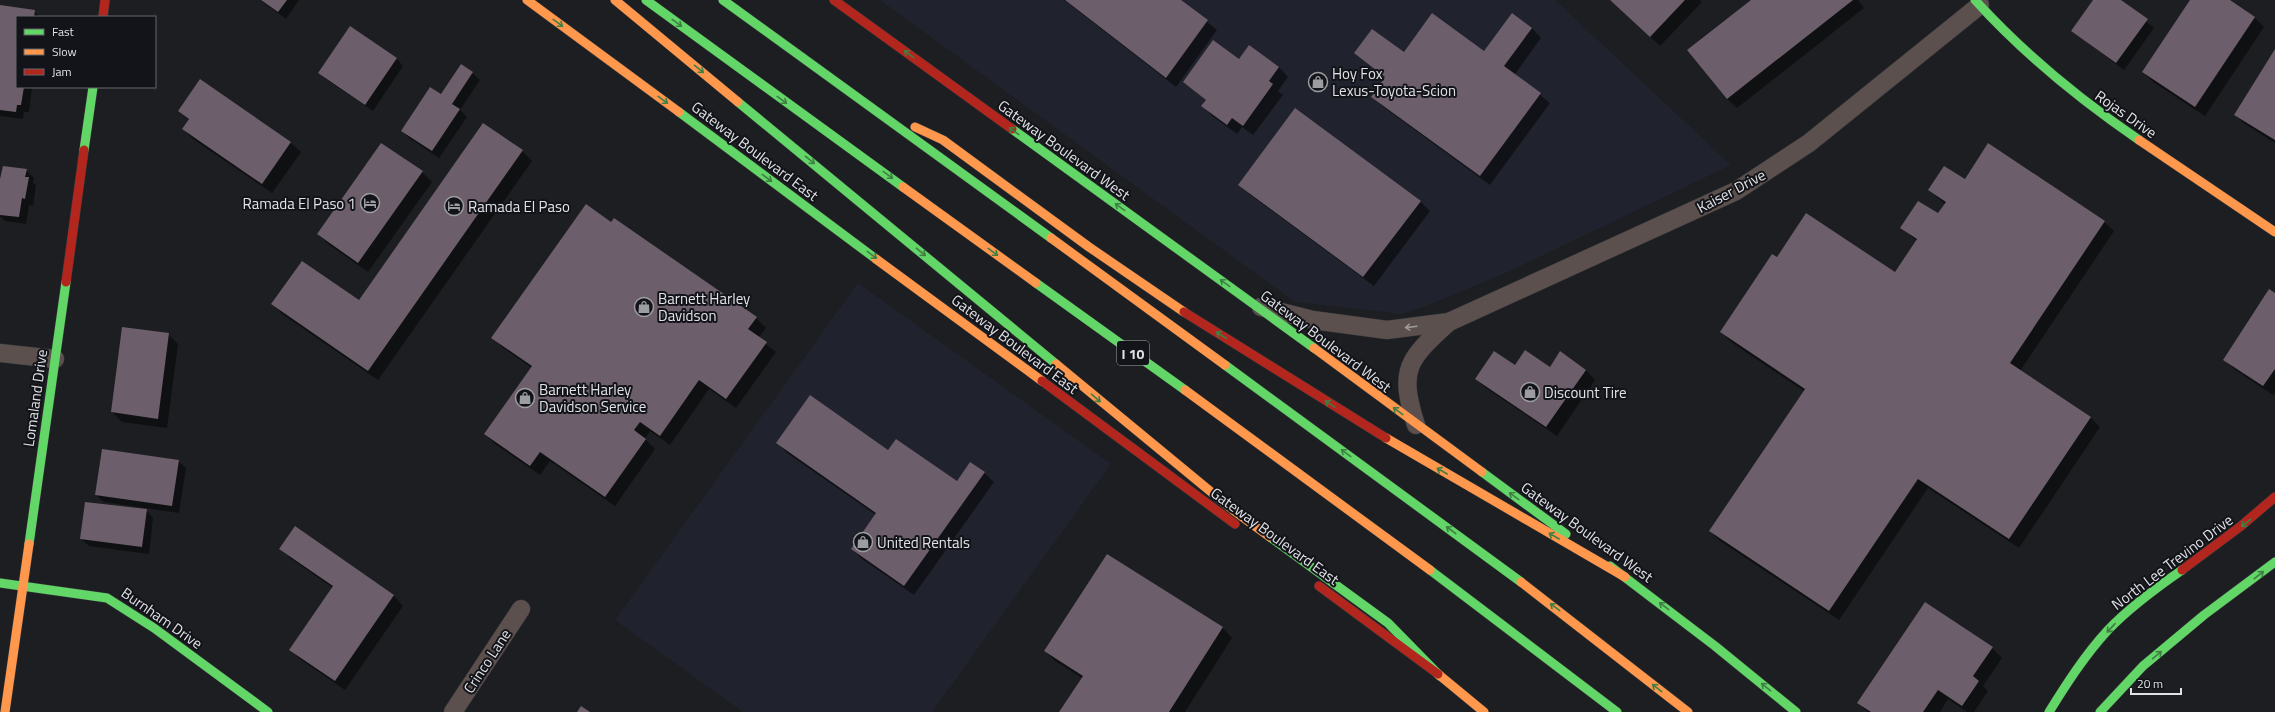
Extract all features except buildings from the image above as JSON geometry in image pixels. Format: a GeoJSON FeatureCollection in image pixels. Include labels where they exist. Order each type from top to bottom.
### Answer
{"type":"FeatureCollection","features":[{"type":"Feature","properties":{"kind":"main road"},"geometry":{"type":"LineString","coordinates":[[103,16],[105,0]]}},
{"type":"Feature","properties":{"kind":"main road","name":"Gateway Boulevard East"},"geometry":{"type":"LineString","coordinates":[[527,0],[1244,531]]}},
{"type":"Feature","properties":{"kind":"main road"},"geometry":{"type":"LineString","coordinates":[[615,0],[1233,510],[1388,623],[1440,676]]}},
{"type":"Feature","properties":{"kind":"main road","name":"I 10"},"geometry":{"type":"LineString","coordinates":[[646,0],[1269,450],[1501,622],[1617,712]]}},
{"type":"Feature","properties":{"kind":"main road"},"geometry":{"type":"LineString","coordinates":[[723,0],[1424,510],[1577,624],[1688,712]]}},
{"type":"Feature","properties":{"kind":"main road","name":"Gateway Boulevard West"},"geometry":{"type":"LineString","coordinates":[[834,0],[1625,576],[1715,646],[1796,712]]}},
{"type":"Feature","properties":{"kind":"main road","name":"Rojas Drive"},"geometry":{"type":"LineString","coordinates":[[1978,3],[2035,61],[2070,92],[2110,121],[2275,232]]}},
{"type":"Feature","properties":{"kind":"main road","name":"Lomaland Drive"},"geometry":{"type":"LineString","coordinates":[[5,712],[93,88]]}},
{"type":"Feature","properties":{"kind":"main road"},"geometry":{"type":"LineString","coordinates":[[865,103],[943,140],[1138,281],[1342,412],[1625,576]]}},
{"type":"Feature","properties":{"kind":"main road","name":"North Lee Trevino Drive"},"geometry":{"type":"LineString","coordinates":[[2049,712],[2070,678],[2092,648],[2114,624],[2134,606],[2256,515],[2275,496]]}},
{"type":"Feature","properties":{"kind":"main road"},"geometry":{"type":"LineString","coordinates":[[2100,712],[2144,666],[2204,615],[2275,562]]}},
{"type":"Feature","properties":{"kind":"main road","name":"Gateway Boulevard East"},"geometry":{"type":"LineString","coordinates":[[1313,582],[1440,676],[1484,712]]}},
{"type":"Feature","properties":{"kind":"main road","name":"Burnham Drive"},"geometry":{"type":"LineString","coordinates":[[0,583],[23,585],[107,598],[154,628],[268,712]]}},
{"type":"Feature","properties":{"kind":"street","name":"Kaiser Drive"},"geometry":{"type":"LineString","coordinates":[[1416,425],[1407,398],[1409,368],[1423,345],[1449,322],[1736,191],[1809,143],[1978,3]]}},
{"type":"Feature","properties":{"kind":"street","name":"Kaiser Drive"},"geometry":{"type":"LineString","coordinates":[[1256,306],[1313,320],[1387,330],[1449,322]]}},
{"type":"Feature","properties":{"kind":"street"},"geometry":{"type":"LineString","coordinates":[[0,353],[55,359]]}},
{"type":"Feature","properties":{"kind":"street","name":"Crinco Lane"},"geometry":{"type":"LineString","coordinates":[[454,712],[521,609]]}},
{"type":"Feature","properties":{"kind":"shaded area","name":"Hoy Fox Lexus-Toyota-Scion"},"geometry":{"type":"Polygon","coordinates":[[[880,0],[1555,0],[1731,165],[1508,272],[1426,306],[1401,314],[1295,302],[880,0]]]}},
{"type":"Feature","properties":{"kind":"shaded area","name":"United Rentals"},"geometry":{"type":"Polygon","coordinates":[[[858,283],[1111,464],[932,712],[743,712],[615,620],[858,283]]]}},
{"type":"Feature","properties":{"kind":"traffic: fast"},"geometry":{"type":"LineString","coordinates":[[646,0],[903,187]]}},
{"type":"Feature","properties":{"kind":"traffic: fast"},"geometry":{"type":"LineString","coordinates":[[723,0],[1051,238]]}},
{"type":"Feature","properties":{"kind":"traffic: fast"},"geometry":{"type":"LineString","coordinates":[[1975,0],[2013,39],[2053,75],[2139,140]]}},
{"type":"Feature","properties":{"kind":"traffic: fast"},"geometry":{"type":"LineString","coordinates":[[84,150],[93,88]]}},
{"type":"Feature","properties":{"kind":"traffic: fast"},"geometry":{"type":"LineString","coordinates":[[738,102],[1056,364]]}},
{"type":"Feature","properties":{"kind":"traffic: fast"},"geometry":{"type":"LineString","coordinates":[[679,112],[876,259]]}},
{"type":"Feature","properties":{"kind":"traffic: fast"},"geometry":{"type":"LineString","coordinates":[[1012,129],[1314,348]]}},
{"type":"Feature","properties":{"kind":"traffic: fast"},"geometry":{"type":"LineString","coordinates":[[29,544],[66,282]]}},
{"type":"Feature","properties":{"kind":"traffic: fast"},"geometry":{"type":"LineString","coordinates":[[1036,283],[1185,390]]}},
{"type":"Feature","properties":{"kind":"traffic: fast"},"geometry":{"type":"LineString","coordinates":[[1225,365],[1521,582]]}},
{"type":"Feature","properties":{"kind":"traffic: fast"},"geometry":{"type":"LineString","coordinates":[[1482,472],[1566,534]]}},
{"type":"Feature","properties":{"kind":"traffic: fast"},"geometry":{"type":"LineString","coordinates":[[1270,537],[1388,623],[1440,676]]}},
{"type":"Feature","properties":{"kind":"traffic: fast"},"geometry":{"type":"LineString","coordinates":[[2100,712],[2143,666],[2204,615],[2275,562]]}},
{"type":"Feature","properties":{"kind":"traffic: fast"},"geometry":{"type":"LineString","coordinates":[[1610,566],[1715,646],[1796,712]]}},
{"type":"Feature","properties":{"kind":"traffic: fast"},"geometry":{"type":"LineString","coordinates":[[1430,570],[1617,712]]}},
{"type":"Feature","properties":{"kind":"traffic: fast"},"geometry":{"type":"LineString","coordinates":[[2049,712],[2084,659],[2108,630],[2125,613],[2182,570]]}},
{"type":"Feature","properties":{"kind":"traffic: fast"},"geometry":{"type":"LineString","coordinates":[[0,583],[107,598],[154,628],[268,712]]}},
{"type":"Feature","properties":{"kind":"traffic: slow"},"geometry":{"type":"LineString","coordinates":[[527,0],[679,112]]}},
{"type":"Feature","properties":{"kind":"traffic: slow"},"geometry":{"type":"LineString","coordinates":[[615,0],[738,102]]}},
{"type":"Feature","properties":{"kind":"traffic: slow"},"geometry":{"type":"LineString","coordinates":[[915,127],[943,140],[1089,247],[1184,312]]}},
{"type":"Feature","properties":{"kind":"traffic: slow"},"geometry":{"type":"LineString","coordinates":[[2139,140],[2275,232]]}},
{"type":"Feature","properties":{"kind":"traffic: slow"},"geometry":{"type":"LineString","coordinates":[[903,187],[1036,283]]}},
{"type":"Feature","properties":{"kind":"traffic: slow"},"geometry":{"type":"LineString","coordinates":[[1051,238],[1225,365]]}},
{"type":"Feature","properties":{"kind":"traffic: slow"},"geometry":{"type":"LineString","coordinates":[[876,259],[1042,381]]}},
{"type":"Feature","properties":{"kind":"traffic: slow"},"geometry":{"type":"LineString","coordinates":[[1314,348],[1482,472]]}},
{"type":"Feature","properties":{"kind":"traffic: slow"},"geometry":{"type":"LineString","coordinates":[[1056,364],[1233,510],[1270,537]]}},
{"type":"Feature","properties":{"kind":"traffic: slow"},"geometry":{"type":"LineString","coordinates":[[1185,390],[1430,570]]}},
{"type":"Feature","properties":{"kind":"traffic: slow"},"geometry":{"type":"LineString","coordinates":[[1386,438],[1625,577]]}},
{"type":"Feature","properties":{"kind":"traffic: slow"},"geometry":{"type":"LineString","coordinates":[[5,712],[29,544]]}},
{"type":"Feature","properties":{"kind":"traffic: slow"},"geometry":{"type":"LineString","coordinates":[[1521,582],[1688,712]]}},
{"type":"Feature","properties":{"kind":"traffic: slow"},"geometry":{"type":"LineString","coordinates":[[1438,674],[1484,712]]}},
{"type":"Feature","properties":{"kind":"traffic: jam"},"geometry":{"type":"LineString","coordinates":[[103,16],[105,0]]}},
{"type":"Feature","properties":{"kind":"traffic: jam"},"geometry":{"type":"LineString","coordinates":[[834,0],[1012,129]]}},
{"type":"Feature","properties":{"kind":"traffic: jam"},"geometry":{"type":"LineString","coordinates":[[66,282],[84,150]]}},
{"type":"Feature","properties":{"kind":"traffic: jam"},"geometry":{"type":"LineString","coordinates":[[1184,312],[1386,438]]}},
{"type":"Feature","properties":{"kind":"traffic: jam"},"geometry":{"type":"LineString","coordinates":[[1042,381],[1235,524]]}},
{"type":"Feature","properties":{"kind":"traffic: jam"},"geometry":{"type":"LineString","coordinates":[[2182,570],[2241,526],[2275,497]]}},
{"type":"Feature","properties":{"kind":"traffic: jam"},"geometry":{"type":"LineString","coordinates":[[1319,586],[1438,674]]}},
{"type":"Feature","properties":{"kind":"place","name":"Hoy Fox Lexus-Toyota-Scion"},"geometry":{"type":"Point","coordinates":[1318,82]}},
{"type":"Feature","properties":{"kind":"place","name":"Ramada El Paso 1"},"geometry":{"type":"Point","coordinates":[370,203]}},
{"type":"Feature","properties":{"kind":"place","name":"Ramada El Paso"},"geometry":{"type":"Point","coordinates":[454,206]}},
{"type":"Feature","properties":{"kind":"place","name":"Barnett Harley Davidson"},"geometry":{"type":"Point","coordinates":[644,307]}},
{"type":"Feature","properties":{"kind":"place","name":"Discount Tire"},"geometry":{"type":"Point","coordinates":[1530,392]}},
{"type":"Feature","properties":{"kind":"place","name":"Barnett Harley Davidson Service"},"geometry":{"type":"Point","coordinates":[525,398]}},
{"type":"Feature","properties":{"kind":"place","name":"United Rentals"},"geometry":{"type":"Point","coordinates":[863,542]}}]}
